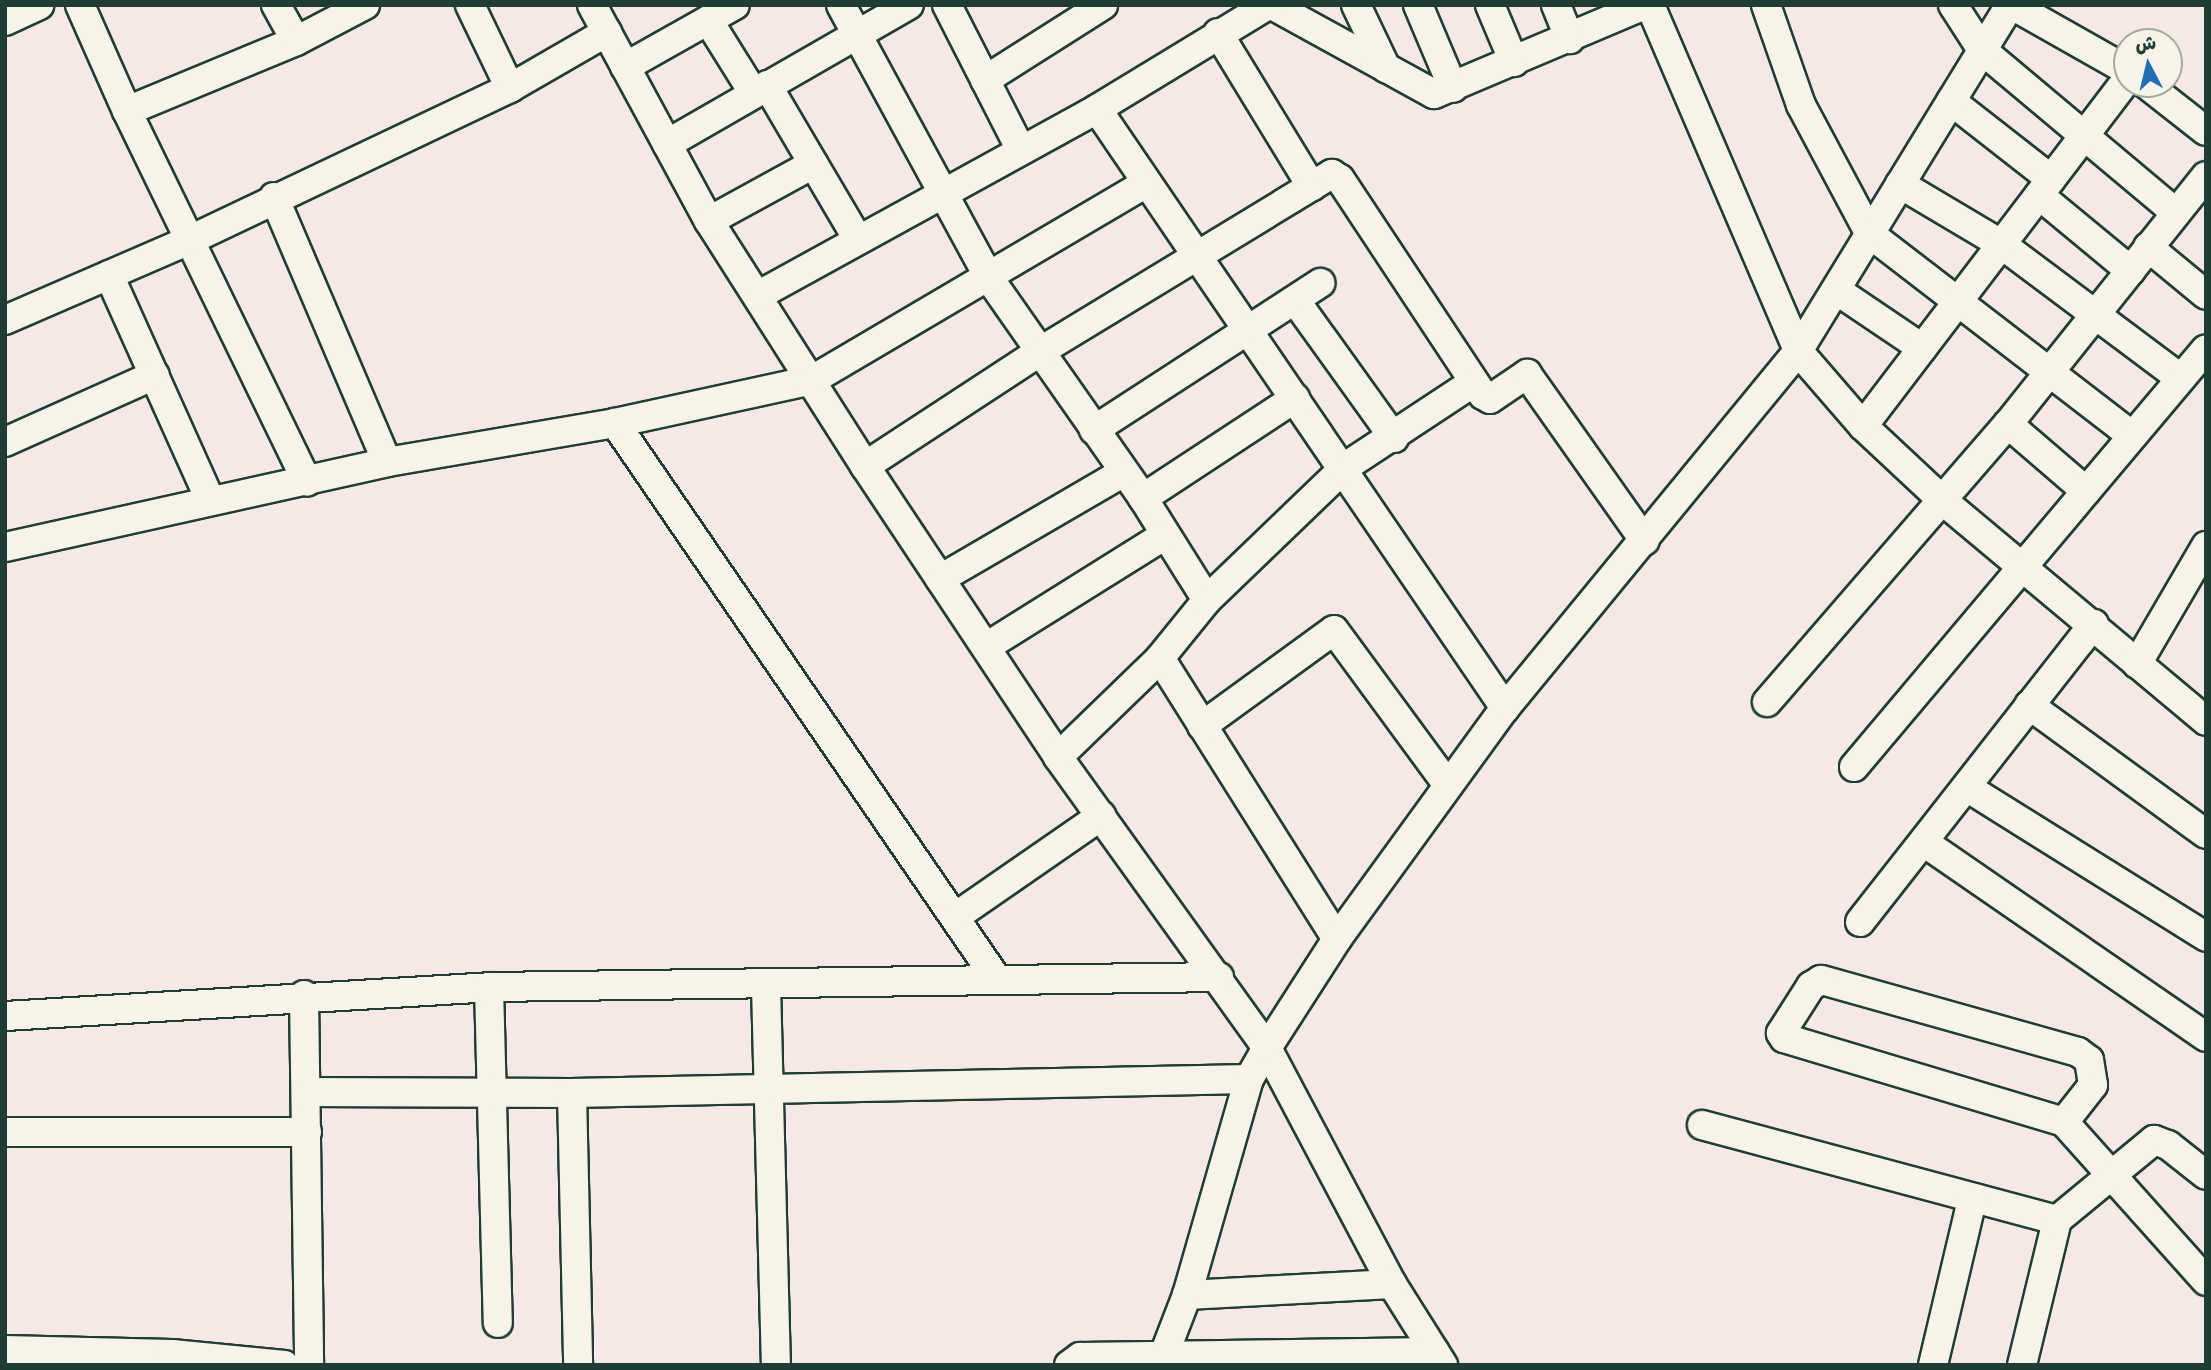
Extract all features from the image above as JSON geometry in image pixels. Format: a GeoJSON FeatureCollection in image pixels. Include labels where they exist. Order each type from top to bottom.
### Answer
{"type":"FeatureCollection","features":[{"type":"Feature","properties":{"kind":"street"},"geometry":{"type":"LineString","coordinates":[[5,21],[39,5]]}},
{"type":"Feature","properties":{"kind":"street"},"geometry":{"type":"LineString","coordinates":[[80,5],[127,111],[307,482]]}},
{"type":"Feature","properties":{"kind":"street"},"geometry":{"type":"LineString","coordinates":[[276,5],[296,41]]}},
{"type":"Feature","properties":{"kind":"street"},"geometry":{"type":"LineString","coordinates":[[127,111],[296,41],[365,5]]}},
{"type":"Feature","properties":{"kind":"street"},"geometry":{"type":"LineString","coordinates":[[470,5],[510,88]]}},
{"type":"Feature","properties":{"kind":"street"},"geometry":{"type":"LineString","coordinates":[[592,5],[709,221],[813,380],[864,466],[1058,757],[1219,977],[1267,1048],[1392,1283],[1439,1358]]}},
{"type":"Feature","properties":{"kind":"street"},"geometry":{"type":"LineString","coordinates":[[625,67],[735,5]]}},
{"type":"Feature","properties":{"kind":"street"},"geometry":{"type":"LineString","coordinates":[[842,5],[989,278],[1122,473],[1143,498],[1207,600]]}},
{"type":"Feature","properties":{"kind":"street"},"geometry":{"type":"LineString","coordinates":[[667,144],[760,88],[858,37],[909,5]]}},
{"type":"Feature","properties":{"kind":"street"},"geometry":{"type":"LineString","coordinates":[[947,5],[1021,150]]}},
{"type":"Feature","properties":{"kind":"street"},"geometry":{"type":"LineString","coordinates":[[985,80],[1103,5]]}},
{"type":"Feature","properties":{"kind":"street"},"geometry":{"type":"LineString","coordinates":[[759,295],[857,238],[1097,108],[1218,33],[1270,5],[1434,94],[1647,5],[1798,351],[1863,426],[1942,500],[2094,624],[2206,721]]}},
{"type":"Feature","properties":{"kind":"street"},"geometry":{"type":"LineString","coordinates":[[1356,5],[1386,68]]}},
{"type":"Feature","properties":{"kind":"street"},"geometry":{"type":"LineString","coordinates":[[1418,5],[1453,88]]}},
{"type":"Feature","properties":{"kind":"street"},"geometry":{"type":"LineString","coordinates":[[1490,5],[1514,62]]}},
{"type":"Feature","properties":{"kind":"street"},"geometry":{"type":"LineString","coordinates":[[1556,5],[1570,39]]}},
{"type":"Feature","properties":{"kind":"street"},"geometry":{"type":"LineString","coordinates":[[1766,5],[1801,105],[1870,234],[2132,436]]}},
{"type":"Feature","properties":{"kind":"street"},"geometry":{"type":"LineString","coordinates":[[1953,5],[1982,50],[2086,133],[2176,213]]}},
{"type":"Feature","properties":{"kind":"street"},"geometry":{"type":"LineString","coordinates":[[1161,1362],[1187,1295],[1249,1079],[1267,1048],[1337,939],[1505,708],[1645,541],[1798,351],[2011,5],[2113,62]]}},
{"type":"Feature","properties":{"kind":"street"},"geometry":{"type":"LineString","coordinates":[[708,20],[813,164],[857,238]]}},
{"type":"Feature","properties":{"kind":"street"},"geometry":{"type":"LineString","coordinates":[[5,320],[190,240],[274,197],[510,88],[607,32]]}},
{"type":"Feature","properties":{"kind":"street"},"geometry":{"type":"LineString","coordinates":[[1218,33],[1312,187]]}},
{"type":"Feature","properties":{"kind":"street"},"geometry":{"type":"LineString","coordinates":[[1863,426],[2113,98]]}},
{"type":"Feature","properties":{"kind":"street"},"geometry":{"type":"LineString","coordinates":[[2164,98],[2206,131]]}},
{"type":"Feature","properties":{"kind":"street"},"geometry":{"type":"LineString","coordinates":[[1951,101],[2131,271]]}},
{"type":"Feature","properties":{"kind":"street"},"geometry":{"type":"LineString","coordinates":[[1097,108],[1197,257],[1251,329],[1295,398],[1345,467],[1505,708]]}},
{"type":"Feature","properties":{"kind":"street"},"geometry":{"type":"LineString","coordinates":[[709,221],[813,164]]}},
{"type":"Feature","properties":{"kind":"street"},"geometry":{"type":"LineString","coordinates":[[864,466],[1040,352],[1332,174],[1340,179],[1474,382],[1490,399],[1527,374],[1645,541]]}},
{"type":"Feature","properties":{"kind":"street"},"geometry":{"type":"LineString","coordinates":[[1767,702],[2008,424],[2206,176]]}},
{"type":"Feature","properties":{"kind":"street"},"geometry":{"type":"LineString","coordinates":[[5,547],[210,500],[307,482],[387,462],[615,422],[813,380],[1146,183]]}},
{"type":"Feature","properties":{"kind":"street"},"geometry":{"type":"LineString","coordinates":[[1900,184],[2001,244],[2180,378]]}},
{"type":"Feature","properties":{"kind":"street"},"geometry":{"type":"LineString","coordinates":[[274,197],[387,462]]}},
{"type":"Feature","properties":{"kind":"street"},"geometry":{"type":"LineString","coordinates":[[2148,247],[2206,295]]}},
{"type":"Feature","properties":{"kind":"street"},"geometry":{"type":"LineString","coordinates":[[109,275],[210,500]]}},
{"type":"Feature","properties":{"kind":"street"},"geometry":{"type":"LineString","coordinates":[[1094,429],[1320,283]]}},
{"type":"Feature","properties":{"kind":"street"},"geometry":{"type":"LineString","coordinates":[[1836,290],[1922,348]]}},
{"type":"Feature","properties":{"kind":"street"},"geometry":{"type":"LineString","coordinates":[[1295,300],[1394,438]]}},
{"type":"Feature","properties":{"kind":"street"},"geometry":{"type":"LineString","coordinates":[[1854,767],[2206,349]]}},
{"type":"Feature","properties":{"kind":"street"},"geometry":{"type":"LineString","coordinates":[[5,442],[155,375]]}},
{"type":"Feature","properties":{"kind":"street"},"geometry":{"type":"LineString","coordinates":[[1058,757],[1160,658],[1207,600],[1345,467],[1394,438],[1474,382]]}},
{"type":"Feature","properties":{"kind":"street"},"geometry":{"type":"LineString","coordinates":[[1143,498],[1295,398]]}},
{"type":"Feature","properties":{"kind":"street"},"geometry":{"type":"LineString","coordinates":[[615,422],[996,978]]}},
{"type":"Feature","properties":{"kind":"street"},"geometry":{"type":"LineString","coordinates":[[2008,424],[2086,491]]}},
{"type":"Feature","properties":{"kind":"street"},"geometry":{"type":"LineString","coordinates":[[940,579],[1122,473]]}},
{"type":"Feature","properties":{"kind":"street"},"geometry":{"type":"LineString","coordinates":[[986,647],[1165,536]]}},
{"type":"Feature","properties":{"kind":"street"},"geometry":{"type":"LineString","coordinates":[[2137,664],[2206,546]]}},
{"type":"Feature","properties":{"kind":"street"},"geometry":{"type":"LineString","coordinates":[[1860,922],[1925,843],[2094,624]]}},
{"type":"Feature","properties":{"kind":"street"},"geometry":{"type":"LineString","coordinates":[[1202,726],[1334,630],[1448,785]]}},
{"type":"Feature","properties":{"kind":"street"},"geometry":{"type":"LineString","coordinates":[[1160,658],[1337,939]]}},
{"type":"Feature","properties":{"kind":"street"},"geometry":{"type":"LineString","coordinates":[[2029,705],[2206,834]]}},
{"type":"Feature","properties":{"kind":"street"},"geometry":{"type":"LineString","coordinates":[[1968,788],[2206,937]]}},
{"type":"Feature","properties":{"kind":"street"},"geometry":{"type":"LineString","coordinates":[[955,917],[1101,816]]}},
{"type":"Feature","properties":{"kind":"street"},"geometry":{"type":"LineString","coordinates":[[1925,843],[2206,1037]]}},
{"type":"Feature","properties":{"kind":"street"},"geometry":{"type":"LineString","coordinates":[[5,1016],[304,995],[489,986],[766,986],[996,978],[1219,977]]}},
{"type":"Feature","properties":{"kind":"street"},"geometry":{"type":"LineString","coordinates":[[2064,1122],[2093,1085],[2089,1060],[2078,1052],[1821,980],[1811,986],[1781,1034],[1784,1038],[2064,1122],[2206,1281]]}},
{"type":"Feature","properties":{"kind":"street"},"geometry":{"type":"LineString","coordinates":[[489,986],[498,1323]]}},
{"type":"Feature","properties":{"kind":"street"},"geometry":{"type":"LineString","coordinates":[[766,986],[766,1090],[776,1365]]}},
{"type":"Feature","properties":{"kind":"street"},"geometry":{"type":"LineString","coordinates":[[304,995],[309,1365]]}},
{"type":"Feature","properties":{"kind":"street"},"geometry":{"type":"LineString","coordinates":[[306,1092],[572,1093],[1249,1079]]}},
{"type":"Feature","properties":{"kind":"street"},"geometry":{"type":"LineString","coordinates":[[572,1093],[578,1365]]}},
{"type":"Feature","properties":{"kind":"street"},"geometry":{"type":"LineString","coordinates":[[1702,1125],[1972,1200],[2057,1220]]}},
{"type":"Feature","properties":{"kind":"street"},"geometry":{"type":"LineString","coordinates":[[5,1132],[307,1132]]}},
{"type":"Feature","properties":{"kind":"street"},"geometry":{"type":"LineString","coordinates":[[2022,1365],[2057,1220],[2154,1140],[2168,1145],[2206,1175]]}},
{"type":"Feature","properties":{"kind":"street"},"geometry":{"type":"LineString","coordinates":[[1933,1365],[1972,1200]]}},
{"type":"Feature","properties":{"kind":"street"},"geometry":{"type":"LineString","coordinates":[[1187,1295],[1392,1283]]}},
{"type":"Feature","properties":{"kind":"street"},"geometry":{"type":"LineString","coordinates":[[5,1350],[77,1359],[172,1359],[283,1365]]}},
{"type":"Feature","properties":{"kind":"street"},"geometry":{"type":"LineString","coordinates":[[1069,1365],[1080,1357],[1161,1362],[1439,1358]]}}]}
